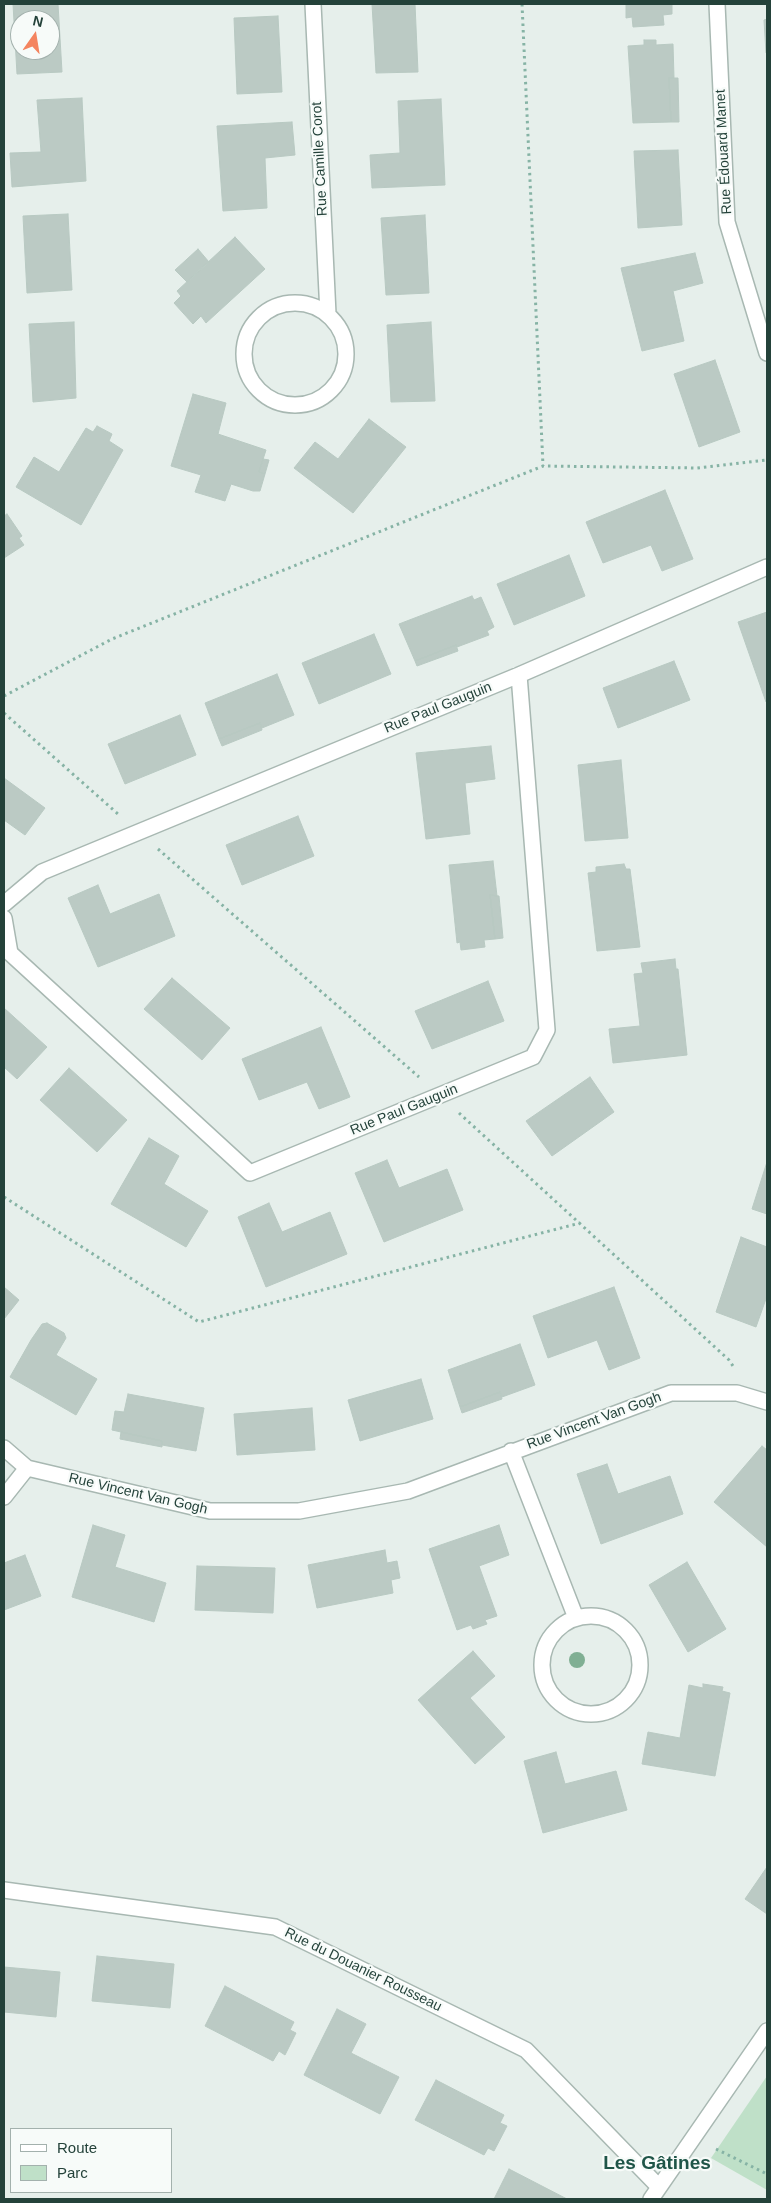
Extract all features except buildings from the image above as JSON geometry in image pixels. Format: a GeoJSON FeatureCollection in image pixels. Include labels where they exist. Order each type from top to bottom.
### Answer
{"type":"FeatureCollection","features":[{"type":"Feature","properties":{"kind":"street","name":"Rue Camille Corot"},"geometry":{"type":"LineString","coordinates":[[313,4],[328,314]]}},
{"type":"Feature","properties":{"kind":"street","name":"Rue Édouard Manet"},"geometry":{"type":"LineString","coordinates":[[717,4],[727,222],[767,353]]}},
{"type":"Feature","properties":{"kind":"street"},"geometry":{"type":"LineString","coordinates":[[296,303],[313,306],[328,314],[339,326],[346,342],[347,359],[343,375],[334,389],[320,399],[304,405],[288,405],[272,400],[258,390],[248,375],[244,359],[246,342],[252,326],[264,314],[279,305],[296,303]]}},
{"type":"Feature","properties":{"kind":"street","name":"Rue Paul Gauguin"},"geometry":{"type":"LineString","coordinates":[[4,904],[42,872],[519,675],[767,568]]}},
{"type":"Feature","properties":{"kind":"street","name":"Rue Paul Gauguin"},"geometry":{"type":"LineString","coordinates":[[4,918],[10,953],[250,1173],[533,1057],[547,1030],[519,675]]}},
{"type":"Feature","properties":{"kind":"street","name":"Rue Vincent Van Gogh"},"geometry":{"type":"LineString","coordinates":[[4,1448],[27,1468],[210,1511],[299,1511],[408,1491],[511,1451],[671,1393],[738,1393],[767,1402]]}},
{"type":"Feature","properties":{"kind":"street","name":"Rue Vincent Van Gogh"},"geometry":{"type":"LineString","coordinates":[[511,1451],[576,1618]]}},
{"type":"Feature","properties":{"kind":"street"},"geometry":{"type":"LineString","coordinates":[[4,1497],[27,1468]]}},
{"type":"Feature","properties":{"kind":"street"},"geometry":{"type":"LineString","coordinates":[[591,1616],[606,1618],[620,1625],[631,1636],[638,1650],[640,1665],[638,1680],[630,1694],[620,1704],[606,1711],[589,1713],[572,1710],[558,1701],[547,1688],[542,1671],[543,1654],[550,1638],[561,1626],[576,1618],[591,1616]]}},
{"type":"Feature","properties":{"kind":"street","name":"Rue du Douanier Rousseau"},"geometry":{"type":"LineString","coordinates":[[4,1890],[275,1927],[526,2050],[655,2193]]}},
{"type":"Feature","properties":{"kind":"street"},"geometry":{"type":"LineString","coordinates":[[655,2193],[767,2032]]}},
{"type":"Feature","properties":{"kind":"path"},"geometry":{"type":"LineString","coordinates":[[522,4],[543,466]]}},
{"type":"Feature","properties":{"kind":"path"},"geometry":{"type":"LineString","coordinates":[[4,696],[112,640],[543,466],[697,468],[767,460]]}},
{"type":"Feature","properties":{"kind":"path"},"geometry":{"type":"LineString","coordinates":[[4,713],[440,1095],[729,1360],[738,1373],[738,1393]]}},
{"type":"Feature","properties":{"kind":"path"},"geometry":{"type":"LineString","coordinates":[[4,1197],[199,1322],[580,1223]]}},
{"type":"Feature","properties":{"kind":"path"},"geometry":{"type":"LineString","coordinates":[[693,2137],[767,2174]]}},
{"type":"Feature","properties":{"kind":"green space"},"geometry":{"type":"Polygon","coordinates":[[[767,2076],[767,2190],[711,2158],[767,2076]]]}},
{"type":"Feature","properties":{"kind":"district","name":"Les Gâtines"},"geometry":{"type":"Point","coordinates":[657,2164]}}]}
